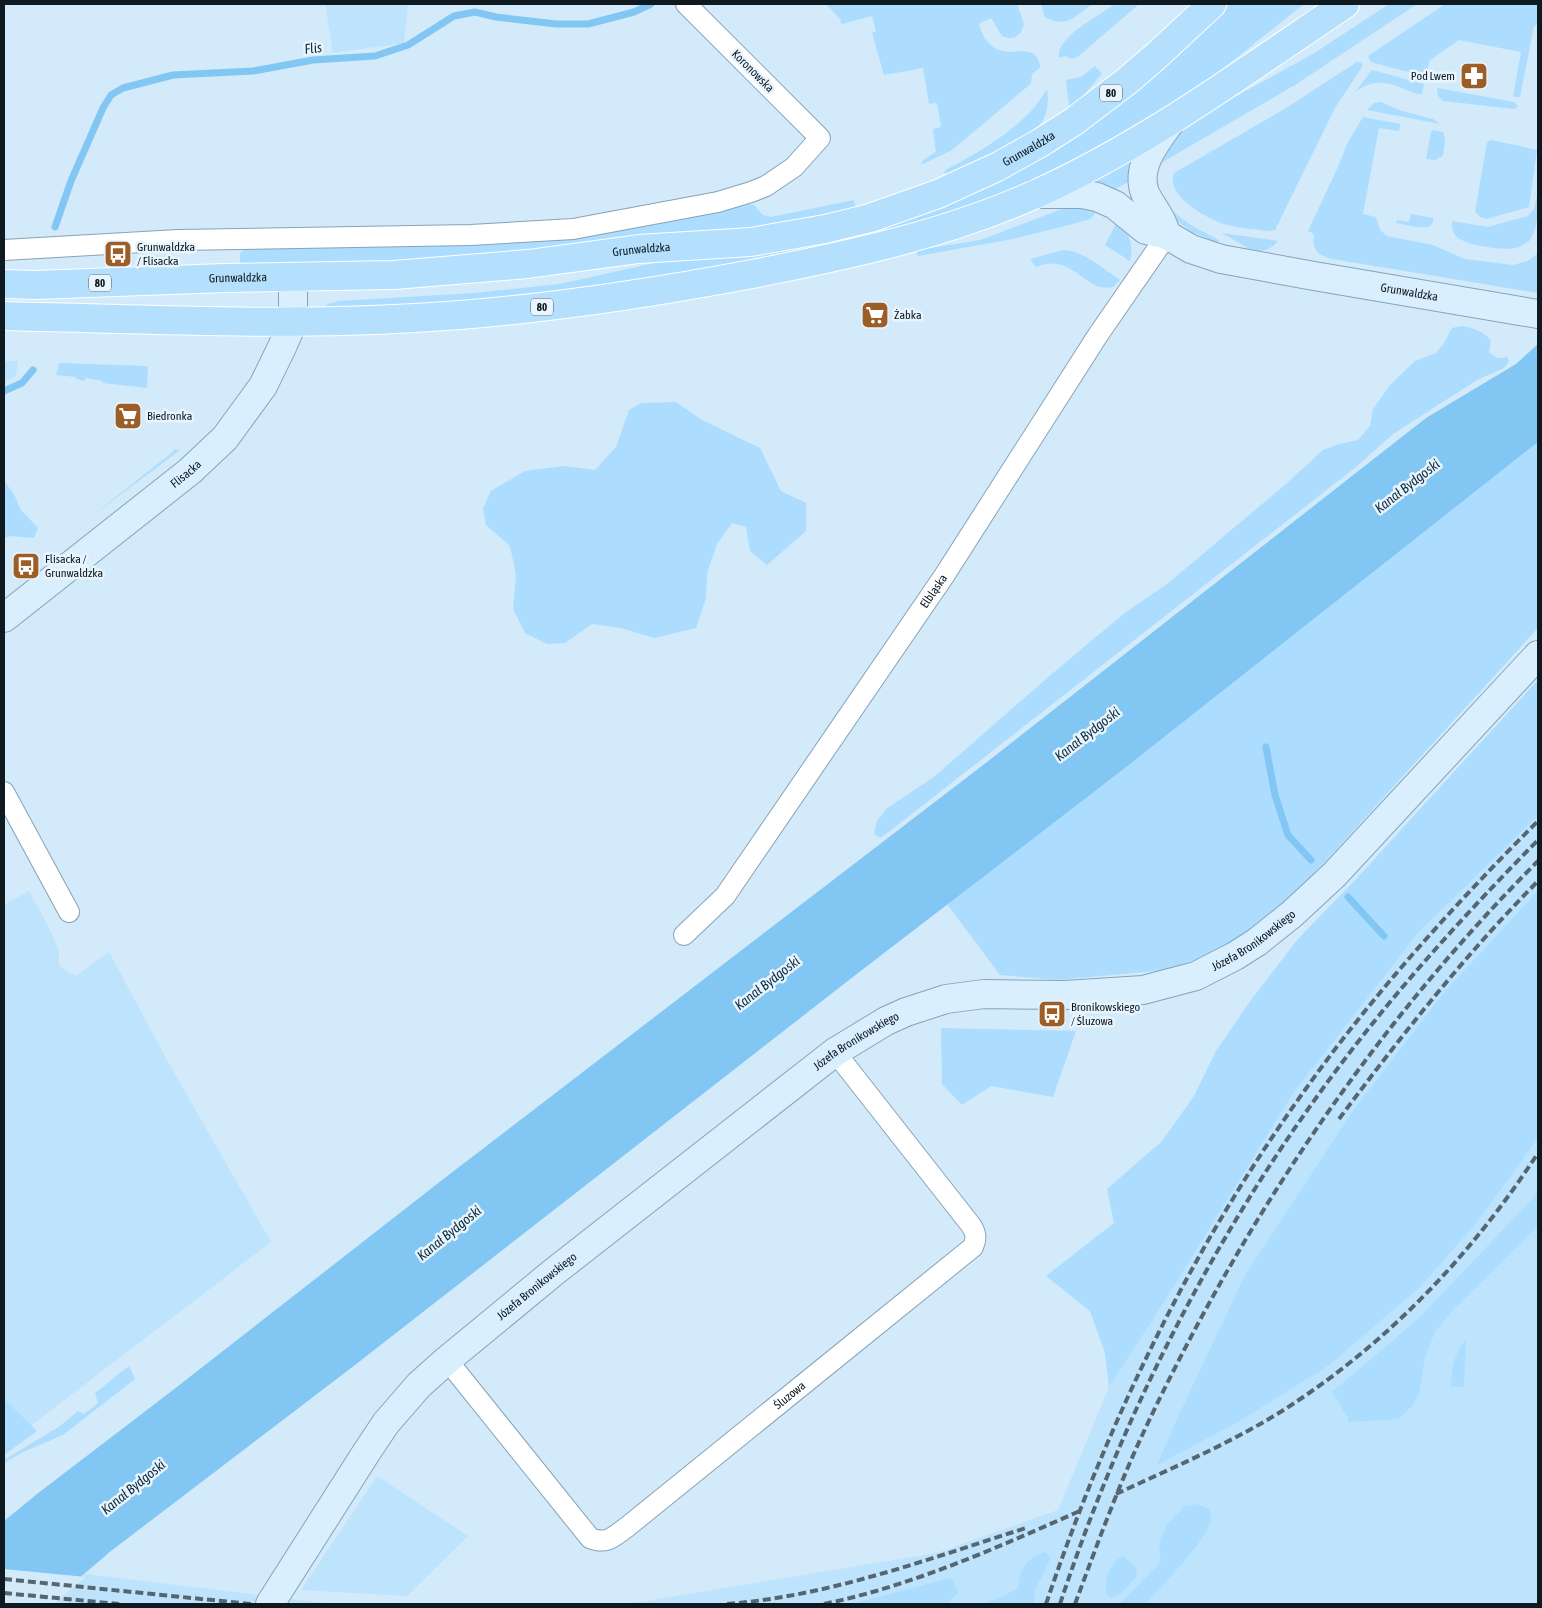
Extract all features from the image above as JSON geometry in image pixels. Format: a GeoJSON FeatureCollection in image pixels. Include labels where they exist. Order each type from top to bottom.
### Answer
{"type":"FeatureCollection","features":[{"type":"Feature","properties":{"kind":"main road","name":"Grunwaldzka"},"geometry":{"type":"LineString","coordinates":[[4,284],[394,275],[478,269],[639,249],[751,242],[798,235],[870,218],[930,197],[997,166],[1040,143],[1073,122],[1127,81],[1212,4]]}},
{"type":"Feature","properties":{"kind":"main road","name":"Grunwaldzka"},"geometry":{"type":"LineString","coordinates":[[4,316],[293,322],[476,314],[591,300],[716,280],[879,248],[962,222],[1036,194],[1089,168],[1172,120],[1345,4]]}},
{"type":"Feature","properties":{"kind":"street","name":"Koronowska"},"geometry":{"type":"LineString","coordinates":[[4,250],[178,240],[471,235],[573,229],[729,199],[751,192],[766,186],[794,168],[820,138],[686,4]]}},
{"type":"Feature","properties":{"kind":"street","name":"Grunwaldzka"},"geometry":{"type":"LineString","coordinates":[[1167,235],[1161,219],[1150,204],[1145,192],[1143,177],[1152,147],[1172,120]]}},
{"type":"Feature","properties":{"kind":"street","name":"Grunwaldzka"},"geometry":{"type":"LineString","coordinates":[[1036,194],[1082,194],[1097,197],[1115,205],[1146,230],[1167,235],[1191,249],[1211,256],[1532,313]]}},
{"type":"Feature","properties":{"kind":"street","name":"Elbląska"},"geometry":{"type":"LineString","coordinates":[[684,935],[726,896],[944,576],[1098,335],[1167,235]]}},
{"type":"Feature","properties":{"kind":"street","name":"Flisacka"},"geometry":{"type":"LineString","coordinates":[[4,618],[190,471],[218,445],[263,386],[272,371],[293,322],[293,278]]}},
{"type":"Feature","properties":{"kind":"street","name":"Józefa Bronikowskiego"},"geometry":{"type":"LineString","coordinates":[[270,1604],[386,1423],[419,1385],[555,1271],[835,1052],[886,1021],[906,1012],[946,999],[984,994],[1066,995],[1143,990],[1196,976],[1235,956],[1257,942],[1292,914],[1334,875],[1538,655]]}},
{"type":"Feature","properties":{"kind":"street"},"geometry":{"type":"LineString","coordinates":[[4,792],[69,912]]}},
{"type":"Feature","properties":{"kind":"street","name":"Śluzowa"},"geometry":{"type":"LineString","coordinates":[[447,1360],[590,1538],[604,1541],[611,1538],[634,1520],[973,1248],[976,1235],[970,1224],[835,1052]]}},
{"type":"Feature","properties":{"kind":"shaded area"},"geometry":{"type":"Polygon","coordinates":[[[325,4],[408,4],[404,43],[333,53],[325,4]]]}},
{"type":"Feature","properties":{"kind":"shaded area"},"geometry":{"type":"Polygon","coordinates":[[[826,4],[1017,4],[1024,24],[1019,34],[1013,38],[1002,36],[991,18],[979,24],[981,31],[994,48],[1007,52],[1026,51],[1031,53],[1037,57],[1041,67],[1032,74],[1031,83],[1028,86],[952,150],[921,165],[923,160],[936,152],[933,129],[941,127],[937,103],[929,104],[923,68],[884,75],[872,33],[876,31],[872,16],[842,24],[841,20],[826,4]]]}},
{"type":"Feature","properties":{"kind":"shaded area"},"geometry":{"type":"Polygon","coordinates":[[[1041,4],[1092,4],[1070,20],[1059,22],[1045,17],[1041,4]]]}},
{"type":"Feature","properties":{"kind":"shaded area"},"geometry":{"type":"Polygon","coordinates":[[[1115,4],[1139,4],[1080,55],[1073,59],[1065,56],[1059,58],[1064,42],[1071,35],[1115,4]]]}},
{"type":"Feature","properties":{"kind":"shaded area"},"geometry":{"type":"Polygon","coordinates":[[[1230,4],[1304,4],[1207,81],[1121,137],[1027,184],[979,203],[887,233],[885,225],[1170,60],[1230,4]]]}},
{"type":"Feature","properties":{"kind":"shaded area"},"geometry":{"type":"Polygon","coordinates":[[[1389,4],[1417,4],[1295,85],[1154,167],[1166,139],[1209,111],[1313,54],[1389,4]]]}},
{"type":"Feature","properties":{"kind":"shaded area"},"geometry":{"type":"Polygon","coordinates":[[[1445,4],[1538,4],[1538,24],[1534,26],[1520,97],[1513,97],[1521,52],[1459,40],[1430,60],[1424,76],[1371,62],[1368,56],[1445,4]]]}},
{"type":"Feature","properties":{"kind":"shaded area"},"geometry":{"type":"Polygon","coordinates":[[[1357,62],[1362,63],[1362,67],[1335,108],[1275,230],[1250,229],[1221,223],[1188,204],[1175,189],[1174,173],[1286,108],[1357,62]]]}},
{"type":"Feature","properties":{"kind":"shaded area"},"geometry":{"type":"Polygon","coordinates":[[[1095,66],[1102,74],[1075,105],[1069,105],[1066,80],[1081,77],[1095,66]]]}},
{"type":"Feature","properties":{"kind":"shaded area"},"geometry":{"type":"Polygon","coordinates":[[[1372,70],[1424,84],[1422,94],[1386,83],[1371,84],[1355,92],[1372,70]]]}},
{"type":"Feature","properties":{"kind":"shaded area"},"geometry":{"type":"Polygon","coordinates":[[[1437,88],[1514,102],[1518,106],[1514,109],[1443,101],[1438,96],[1437,88]]]}},
{"type":"Feature","properties":{"kind":"shaded area"},"geometry":{"type":"Polygon","coordinates":[[[1047,89],[1047,111],[1041,123],[1034,130],[1012,145],[949,176],[945,173],[944,171],[988,146],[1019,123],[1047,89]]]}},
{"type":"Feature","properties":{"kind":"shaded area"},"geometry":{"type":"Polygon","coordinates":[[[1381,102],[1402,111],[1433,119],[1440,124],[1367,110],[1374,103],[1381,102]]]}},
{"type":"Feature","properties":{"kind":"shaded area"},"geometry":{"type":"Polygon","coordinates":[[[1363,117],[1400,124],[1399,131],[1379,128],[1363,214],[1376,217],[1380,230],[1387,236],[1433,245],[1465,259],[1513,265],[1528,261],[1538,253],[1538,293],[1332,259],[1319,254],[1314,244],[1314,234],[1308,231],[1348,142],[1363,117]]]}},
{"type":"Feature","properties":{"kind":"shaded area"},"geometry":{"type":"Polygon","coordinates":[[[1433,130],[1443,132],[1445,139],[1443,156],[1435,160],[1426,159],[1433,130]]]}},
{"type":"Feature","properties":{"kind":"shaded area"},"geometry":{"type":"Polygon","coordinates":[[[1491,140],[1537,150],[1529,207],[1487,219],[1480,217],[1475,212],[1487,142],[1491,140]]]}},
{"type":"Feature","properties":{"kind":"shaded area"},"geometry":{"type":"Polygon","coordinates":[[[1130,162],[1132,163],[1133,179],[1112,191],[1092,183],[1130,162]]]}},
{"type":"Feature","properties":{"kind":"shaded area"},"geometry":{"type":"Polygon","coordinates":[[[1159,189],[1172,210],[1191,225],[1219,240],[1218,243],[1192,232],[1174,219],[1156,190],[1159,189]]]}},
{"type":"Feature","properties":{"kind":"shaded area"},"geometry":{"type":"Polygon","coordinates":[[[1538,192],[1535,230],[1529,241],[1521,246],[1510,249],[1484,247],[1467,242],[1456,236],[1452,227],[1452,221],[1488,227],[1528,216],[1534,209],[1538,192]]]}},
{"type":"Feature","properties":{"kind":"shaded area"},"geometry":{"type":"Polygon","coordinates":[[[854,200],[856,209],[819,218],[739,231],[734,229],[732,232],[565,246],[482,256],[320,265],[240,264],[240,253],[244,249],[438,243],[746,204],[754,205],[763,215],[771,217],[854,200]]]}},
{"type":"Feature","properties":{"kind":"shaded area"},"geometry":{"type":"Polygon","coordinates":[[[1067,207],[1099,209],[1090,219],[1013,239],[918,256],[916,250],[981,240],[1067,207]]]}},
{"type":"Feature","properties":{"kind":"shaded area"},"geometry":{"type":"Polygon","coordinates":[[[1411,214],[1433,218],[1432,223],[1430,226],[1423,227],[1396,223],[1397,220],[1409,222],[1411,214]]]}},
{"type":"Feature","properties":{"kind":"shaded area"},"geometry":{"type":"Polygon","coordinates":[[[1118,220],[1130,239],[1130,261],[1105,245],[1118,220]]]}},
{"type":"Feature","properties":{"kind":"shaded area"},"geometry":{"type":"Polygon","coordinates":[[[863,231],[865,239],[703,270],[596,287],[496,300],[325,309],[324,307],[339,301],[474,293],[559,284],[664,261],[759,255],[863,231]]]}},
{"type":"Feature","properties":{"kind":"shaded area"},"geometry":{"type":"Polygon","coordinates":[[[1222,233],[1278,241],[1267,249],[1253,251],[1222,233]]]}},
{"type":"Feature","properties":{"kind":"shaded area"},"geometry":{"type":"Polygon","coordinates":[[[1063,250],[1085,256],[1120,280],[1113,287],[1094,285],[1060,264],[1036,267],[1030,259],[1063,250]]]}},
{"type":"Feature","properties":{"kind":"shaded area"},"geometry":{"type":"Polygon","coordinates":[[[1463,326],[1486,335],[1491,341],[1489,352],[1497,358],[1507,357],[1509,361],[1504,368],[1477,380],[1393,434],[1356,467],[890,831],[880,838],[874,834],[877,821],[886,809],[935,776],[1053,673],[1126,612],[1167,584],[1286,484],[1323,450],[1358,440],[1370,426],[1373,409],[1391,384],[1415,361],[1436,353],[1452,328],[1463,326]]]}},
{"type":"Feature","properties":{"kind":"shaded area"},"geometry":{"type":"Polygon","coordinates":[[[4,361],[18,361],[16,376],[4,382],[4,361]]]}},
{"type":"Feature","properties":{"kind":"shaded area"},"geometry":{"type":"Polygon","coordinates":[[[61,363],[146,366],[148,367],[147,388],[102,383],[102,381],[85,378],[85,381],[76,379],[76,377],[56,375],[61,363]]]}},
{"type":"Feature","properties":{"kind":"shaded area"},"geometry":{"type":"Polygon","coordinates":[[[676,402],[702,420],[760,448],[781,491],[806,503],[806,531],[767,565],[750,551],[746,527],[732,523],[717,544],[707,573],[706,598],[696,628],[654,638],[621,628],[592,624],[565,643],[547,644],[525,633],[513,609],[516,575],[510,546],[486,525],[483,508],[491,491],[525,471],[565,466],[595,470],[616,447],[629,410],[641,403],[676,402]]]}},
{"type":"Feature","properties":{"kind":"shaded area"},"geometry":{"type":"Polygon","coordinates":[[[1538,442],[1538,628],[1323,864],[1279,909],[1247,934],[1206,956],[1167,970],[1057,980],[1000,975],[947,904],[1125,768],[1538,442]]]}},
{"type":"Feature","properties":{"kind":"shaded area"},"geometry":{"type":"Polygon","coordinates":[[[174,449],[180,450],[88,519],[174,451],[174,449]]]}},
{"type":"Feature","properties":{"kind":"shaded area"},"geometry":{"type":"Polygon","coordinates":[[[4,481],[14,494],[20,509],[38,528],[34,538],[11,536],[4,538],[4,481]]]}},
{"type":"Feature","properties":{"kind":"shaded area"},"geometry":{"type":"Polygon","coordinates":[[[1538,680],[1538,816],[1419,932],[1294,1092],[1161,1307],[1109,1387],[1105,1353],[1090,1311],[1046,1276],[1114,1223],[1107,1189],[1162,1141],[1194,1096],[1216,1051],[1251,1000],[1298,939],[1357,878],[1538,680]]]}},
{"type":"Feature","properties":{"kind":"shaded area"},"geometry":{"type":"Polygon","coordinates":[[[1538,816],[1538,1604],[619,1604],[641,1602],[937,1553],[1058,1510],[1109,1387],[1161,1307],[1294,1092],[1419,932],[1538,816]]]}},
{"type":"Feature","properties":{"kind":"shaded area"},"geometry":{"type":"Polygon","coordinates":[[[29,891],[59,951],[59,966],[76,976],[109,952],[168,1062],[271,1242],[8,1443],[4,1438],[4,905],[29,891]]]}},
{"type":"Feature","properties":{"kind":"shaded area"},"geometry":{"type":"Polygon","coordinates":[[[1538,891],[1538,1138],[1478,1221],[1421,1286],[1328,1366],[1238,1422],[1157,1465],[1245,1275],[1354,1109],[1446,990],[1538,891]]]}},
{"type":"Feature","properties":{"kind":"shaded area"},"geometry":{"type":"Polygon","coordinates":[[[941,1028],[1076,1031],[1053,1097],[991,1086],[962,1105],[942,1084],[941,1028]]]}},
{"type":"Feature","properties":{"kind":"shaded area"},"geometry":{"type":"Polygon","coordinates":[[[1538,1193],[1538,1226],[1452,1311],[1435,1332],[1425,1358],[1419,1395],[1412,1406],[1399,1419],[1348,1422],[1348,1418],[1332,1392],[1418,1319],[1538,1193]]]}},
{"type":"Feature","properties":{"kind":"shaded area"},"geometry":{"type":"Polygon","coordinates":[[[1466,1340],[1464,1387],[1451,1387],[1454,1362],[1466,1340]]]}},
{"type":"Feature","properties":{"kind":"shaded area"},"geometry":{"type":"Polygon","coordinates":[[[129,1366],[135,1379],[63,1435],[23,1452],[4,1463],[4,1460],[60,1426],[78,1411],[84,1414],[98,1403],[95,1393],[129,1366]]]}},
{"type":"Feature","properties":{"kind":"shaded area"},"geometry":{"type":"Polygon","coordinates":[[[4,1399],[37,1431],[4,1455],[4,1399]]]}},
{"type":"Feature","properties":{"kind":"shaded area"},"geometry":{"type":"Polygon","coordinates":[[[377,1476],[468,1536],[407,1596],[301,1590],[377,1476]]]}},
{"type":"Feature","properties":{"kind":"shaded area"},"geometry":{"type":"Polygon","coordinates":[[[1197,1504],[1209,1509],[1211,1516],[1209,1525],[1194,1549],[1145,1604],[1119,1604],[1161,1562],[1159,1550],[1161,1538],[1168,1523],[1185,1506],[1197,1504]]]}},
{"type":"Feature","properties":{"kind":"shaded area"},"geometry":{"type":"Polygon","coordinates":[[[1045,1552],[1050,1557],[1049,1562],[1036,1588],[1033,1604],[985,1604],[1018,1589],[1020,1576],[1025,1566],[1033,1557],[1045,1552]]]}},
{"type":"Feature","properties":{"kind":"shaded area"},"geometry":{"type":"Polygon","coordinates":[[[1123,1556],[1137,1568],[1136,1577],[1121,1593],[1111,1598],[1106,1594],[1108,1572],[1114,1563],[1123,1556]]]}},
{"type":"Feature","properties":{"kind":"shaded area"},"geometry":{"type":"Polygon","coordinates":[[[86,1574],[315,1602],[343,1604],[49,1604],[86,1574]]]}},
{"type":"Feature","properties":{"kind":"shaded area"},"geometry":{"type":"Polygon","coordinates":[[[950,1578],[954,1581],[958,1593],[947,1604],[852,1604],[950,1578]]]}},
{"type":"Feature","properties":{"kind":"water","name":"Kanał Bydgoski"},"geometry":{"type":"Polygon","coordinates":[[[1538,344],[1538,442],[1125,768],[858,973],[355,1365],[111,1551],[49,1604],[4,1604],[4,1521],[446,1177],[987,762],[1426,418],[1516,364],[1538,344]]]}},
{"type":"Feature","properties":{"kind":"pier"},"geometry":{"type":"Polygon","coordinates":[[[4,1569],[86,1577],[53,1604],[4,1604],[4,1569]]]}},
{"type":"Feature","properties":{"kind":"waterway","name":"Flis"},"geometry":{"type":"LineString","coordinates":[[55,227],[71,181],[103,108],[111,95],[123,88],[173,75],[253,71],[313,60],[375,56],[408,45],[454,16],[475,12],[496,17],[556,24],[588,24],[634,12],[651,4]]}},
{"type":"Feature","properties":{"kind":"waterway","name":"Flis"},"geometry":{"type":"LineString","coordinates":[[4,391],[22,383],[33,370]]}},
{"type":"Feature","properties":{"kind":"waterway"},"geometry":{"type":"LineString","coordinates":[[1266,747],[1275,795],[1288,835],[1311,860]]}},
{"type":"Feature","properties":{"kind":"waterway"},"geometry":{"type":"LineString","coordinates":[[1348,897],[1384,936]]}},
{"type":"Feature","properties":{"kind":"railway"},"geometry":{"type":"LineString","coordinates":[[1046,1604],[1070,1536],[1097,1469],[1125,1402],[1156,1337],[1190,1273],[1264,1150],[1331,1054],[1387,984],[1446,917],[1538,821]]}},
{"type":"Feature","properties":{"kind":"railway"},"geometry":{"type":"LineString","coordinates":[[1060,1604],[1087,1528],[1150,1380],[1186,1308],[1225,1237],[1313,1102],[1361,1038],[1447,936],[1538,840]]}},
{"type":"Feature","properties":{"kind":"railway"},"geometry":{"type":"LineString","coordinates":[[1075,1604],[1117,1492],[1146,1427],[1184,1350],[1270,1199],[1368,1057],[1422,989],[1478,924],[1538,861]]}},
{"type":"Feature","properties":{"kind":"railway"},"geometry":{"type":"LineString","coordinates":[[1339,1119],[1386,1057],[1459,967],[1538,881]]}},
{"type":"Feature","properties":{"kind":"railway"},"geometry":{"type":"LineString","coordinates":[[1116,1494],[1200,1455],[1262,1423],[1320,1385],[1356,1357],[1391,1328],[1455,1262],[1512,1191],[1538,1153]]}},
{"type":"Feature","properties":{"kind":"railway"},"geometry":{"type":"LineString","coordinates":[[824,1604],[858,1596],[956,1564],[1082,1510]]}},
{"type":"Feature","properties":{"kind":"railway"},"geometry":{"type":"LineString","coordinates":[[727,1604],[765,1600],[841,1585],[915,1564],[1026,1528]]}},
{"type":"Feature","properties":{"kind":"railway"},"geometry":{"type":"LineString","coordinates":[[4,1579],[251,1604]]}},
{"type":"Feature","properties":{"kind":"railway"},"geometry":{"type":"LineString","coordinates":[[4,1593],[119,1604]]}},
{"type":"Feature","properties":{"kind":"place","name":"Pod Lwem"},"geometry":{"type":"Point","coordinates":[1474,76]}},
{"type":"Feature","properties":{"kind":"place","name":"Grunwaldzka / Flisacka"},"geometry":{"type":"Point","coordinates":[118,254]}},
{"type":"Feature","properties":{"kind":"place","name":"Żabka"},"geometry":{"type":"Point","coordinates":[875,315]}},
{"type":"Feature","properties":{"kind":"place","name":"Biedronka"},"geometry":{"type":"Point","coordinates":[128,416]}},
{"type":"Feature","properties":{"kind":"place","name":"Flisacka / Grunwaldzka"},"geometry":{"type":"Point","coordinates":[26,566]}},
{"type":"Feature","properties":{"kind":"place","name":"Bronikowskiego / Śluzowa"},"geometry":{"type":"Point","coordinates":[1052,1014]}}]}
